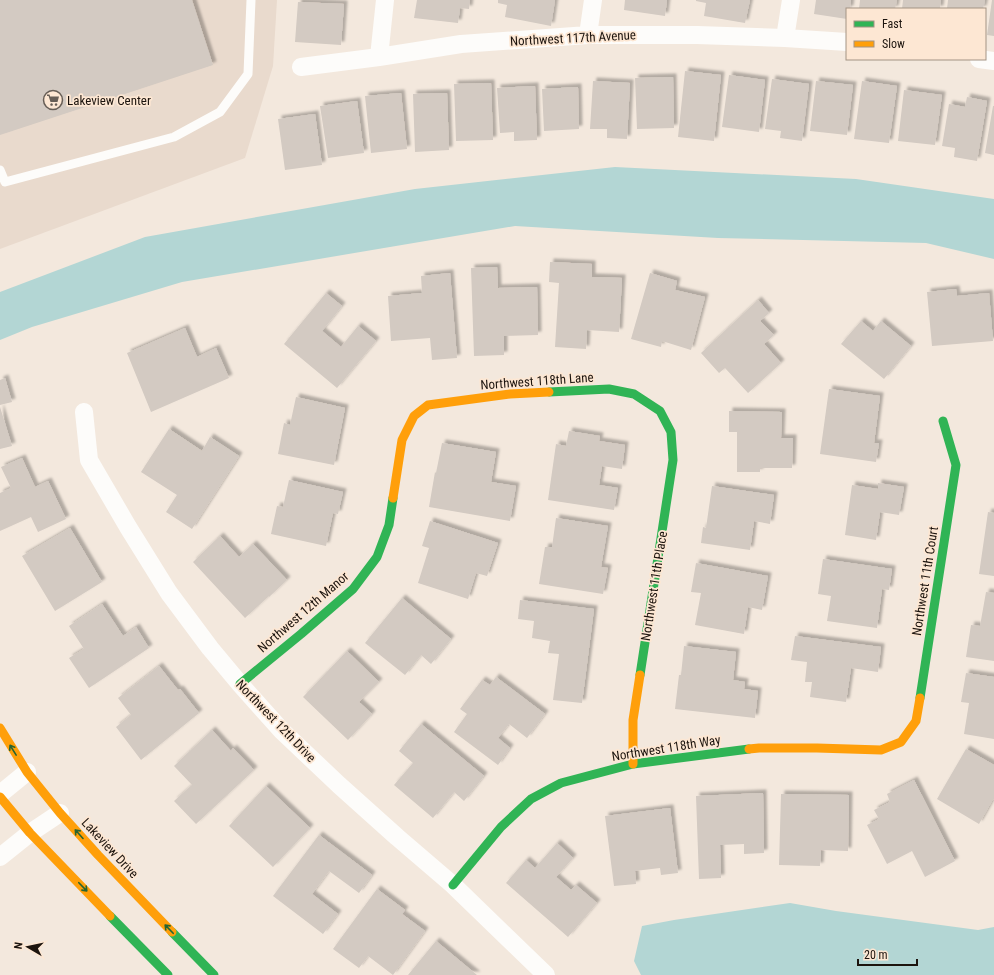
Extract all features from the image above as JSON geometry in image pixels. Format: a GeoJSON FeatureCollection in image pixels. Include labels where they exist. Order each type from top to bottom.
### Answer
{"type":"FeatureCollection","features":[{"type":"Feature","properties":{"kind":"street"},"geometry":{"type":"LineString","coordinates":[[379,57],[385,0]]}},
{"type":"Feature","properties":{"kind":"street"},"geometry":{"type":"LineString","coordinates":[[588,35],[593,0]]}},
{"type":"Feature","properties":{"kind":"street"},"geometry":{"type":"LineString","coordinates":[[785,38],[791,0]]}},
{"type":"Feature","properties":{"kind":"street","name":"Northwest 117th Avenue"},"geometry":{"type":"LineString","coordinates":[[301,67],[379,57],[461,44],[588,35],[697,35],[846,42]]}},
{"type":"Feature","properties":{"kind":"street","name":"Northwest 118th Lane"},"geometry":{"type":"LineString","coordinates":[[414,416],[428,405],[510,394],[609,389],[634,394],[660,412]]}},
{"type":"Feature","properties":{"kind":"street","name":"Northwest 12th Drive"},"geometry":{"type":"LineString","coordinates":[[84,412],[89,460],[169,593],[210,648],[282,731],[397,838],[453,885],[546,975]]}},
{"type":"Feature","properties":{"kind":"street","name":"Northwest 11th Place"},"geometry":{"type":"LineString","coordinates":[[633,764],[634,720],[673,460],[671,432],[660,412]]}},
{"type":"Feature","properties":{"kind":"street","name":"Northwest 12th Manor"},"geometry":{"type":"LineString","coordinates":[[240,684],[353,589],[377,557],[389,525],[402,440],[414,416]]}},
{"type":"Feature","properties":{"kind":"street","name":"Northwest 11th Court"},"geometry":{"type":"LineString","coordinates":[[901,742],[916,722],[956,465],[943,421]]}},
{"type":"Feature","properties":{"kind":"street","name":"Lakeview Drive"},"geometry":{"type":"LineString","coordinates":[[0,728],[27,772],[60,813],[103,861],[214,975]]}},
{"type":"Feature","properties":{"kind":"street","name":"Northwest 118th Way"},"geometry":{"type":"LineString","coordinates":[[453,885],[501,827],[531,799],[561,783],[633,764],[759,748],[881,750],[901,742]]}},
{"type":"Feature","properties":{"kind":"street"},"geometry":{"type":"LineString","coordinates":[[27,772],[0,795],[30,833],[168,975]]}},
{"type":"Feature","properties":{"kind":"street"},"geometry":{"type":"LineString","coordinates":[[0,857],[30,833],[60,813]]}},
{"type":"Feature","properties":{"kind":"lane"},"geometry":{"type":"LineString","coordinates":[[0,170],[5,182],[174,137],[220,112],[248,74],[251,0]]}},
{"type":"Feature","properties":{"kind":"shaded area"},"geometry":{"type":"Polygon","coordinates":[[[0,0],[277,0],[273,66],[245,158],[0,249],[0,0]]]}},
{"type":"Feature","properties":{"kind":"water"},"geometry":{"type":"Polygon","coordinates":[[[615,167],[856,179],[994,199],[994,259],[926,243],[718,238],[515,226],[182,282],[32,327],[0,340],[0,292],[145,237],[415,189],[615,167]]]}},
{"type":"Feature","properties":{"kind":"water"},"geometry":{"type":"Polygon","coordinates":[[[790,903],[836,911],[978,930],[994,927],[994,975],[641,975],[634,961],[642,926],[790,903]]]}},
{"type":"Feature","properties":{"kind":"building","name":"Lakeview Center"},"geometry":{"type":"Polygon","coordinates":[[[0,0],[192,0],[213,65],[0,135],[0,0]]]}},
{"type":"Feature","properties":{"kind":"building"},"geometry":{"type":"Polygon","coordinates":[[[417,0],[470,0],[469,9],[460,8],[458,23],[414,18],[417,0]]]}},
{"type":"Feature","properties":{"kind":"building"},"geometry":{"type":"Polygon","coordinates":[[[498,0],[555,0],[551,26],[505,17],[507,5],[498,3],[498,0]]]}},
{"type":"Feature","properties":{"kind":"building"},"geometry":{"type":"Polygon","coordinates":[[[625,0],[667,0],[665,16],[624,10],[625,0]]]}},
{"type":"Feature","properties":{"kind":"building"},"geometry":{"type":"Polygon","coordinates":[[[696,0],[750,0],[745,23],[704,16],[706,3],[696,0]]]}},
{"type":"Feature","properties":{"kind":"building"},"geometry":{"type":"Polygon","coordinates":[[[816,0],[851,0],[850,8],[846,8],[846,19],[814,14],[816,0]]]}},
{"type":"Feature","properties":{"kind":"building"},"geometry":{"type":"Polygon","coordinates":[[[860,0],[897,0],[895,8],[859,8],[860,0]]]}},
{"type":"Feature","properties":{"kind":"building"},"geometry":{"type":"Polygon","coordinates":[[[903,0],[941,0],[940,8],[902,8],[903,0]]]}},
{"type":"Feature","properties":{"kind":"building"},"geometry":{"type":"Polygon","coordinates":[[[948,0],[985,0],[983,8],[947,8],[948,0]]]}},
{"type":"Feature","properties":{"kind":"building"},"geometry":{"type":"Polygon","coordinates":[[[992,0],[994,0],[994,36],[987,35],[992,0]]]}},
{"type":"Feature","properties":{"kind":"building"},"geometry":{"type":"Polygon","coordinates":[[[298,2],[344,4],[341,45],[295,42],[298,2]]]}},
{"type":"Feature","properties":{"kind":"building"},"geometry":{"type":"Polygon","coordinates":[[[685,71],[721,75],[714,141],[678,137],[685,71]]]}},
{"type":"Feature","properties":{"kind":"building"},"geometry":{"type":"Polygon","coordinates":[[[729,75],[765,80],[759,132],[722,127],[729,75]]]}},
{"type":"Feature","properties":{"kind":"building"},"geometry":{"type":"Polygon","coordinates":[[[673,77],[674,128],[637,129],[635,78],[673,77]]]}},
{"type":"Feature","properties":{"kind":"building"},"geometry":{"type":"Polygon","coordinates":[[[772,79],[809,84],[802,141],[780,138],[781,131],[765,129],[772,79]]]}},
{"type":"Feature","properties":{"kind":"building"},"geometry":{"type":"Polygon","coordinates":[[[593,81],[630,83],[627,139],[607,138],[607,129],[590,129],[593,81]]]}},
{"type":"Feature","properties":{"kind":"building"},"geometry":{"type":"Polygon","coordinates":[[[816,81],[853,85],[847,135],[810,131],[816,81]]]}},
{"type":"Feature","properties":{"kind":"building"},"geometry":{"type":"Polygon","coordinates":[[[862,81],[897,86],[889,143],[854,139],[862,81]]]}},
{"type":"Feature","properties":{"kind":"building"},"geometry":{"type":"Polygon","coordinates":[[[491,83],[493,140],[456,141],[454,84],[491,83]]]}},
{"type":"Feature","properties":{"kind":"building"},"geometry":{"type":"Polygon","coordinates":[[[535,86],[537,140],[514,141],[514,132],[500,133],[497,88],[535,86]]]}},
{"type":"Feature","properties":{"kind":"building"},"geometry":{"type":"Polygon","coordinates":[[[578,87],[579,129],[544,131],[542,89],[578,87]]]}},
{"type":"Feature","properties":{"kind":"building"},"geometry":{"type":"Polygon","coordinates":[[[904,90],[942,95],[935,145],[898,141],[904,90]]]}},
{"type":"Feature","properties":{"kind":"building"},"geometry":{"type":"Polygon","coordinates":[[[401,93],[407,149],[371,153],[365,96],[401,93]]]}},
{"type":"Feature","properties":{"kind":"building"},"geometry":{"type":"Polygon","coordinates":[[[447,93],[449,150],[415,152],[413,94],[447,93]]]}},
{"type":"Feature","properties":{"kind":"building"},"geometry":{"type":"Polygon","coordinates":[[[967,97],[987,101],[977,161],[954,157],[955,148],[942,146],[949,104],[965,107],[967,97]]]}},
{"type":"Feature","properties":{"kind":"building"},"geometry":{"type":"Polygon","coordinates":[[[357,101],[364,153],[328,158],[320,106],[357,101]]]}},
{"type":"Feature","properties":{"kind":"building"},"geometry":{"type":"Polygon","coordinates":[[[994,106],[994,155],[985,153],[994,106]]]}},
{"type":"Feature","properties":{"kind":"building"},"geometry":{"type":"Polygon","coordinates":[[[315,114],[322,165],[285,170],[278,119],[315,114]]]}},
{"type":"Feature","properties":{"kind":"building"},"geometry":{"type":"Polygon","coordinates":[[[550,262],[592,264],[592,277],[622,278],[619,332],[587,330],[586,349],[555,347],[559,283],[549,282],[550,262]]]}},
{"type":"Feature","properties":{"kind":"building"},"geometry":{"type":"Polygon","coordinates":[[[497,267],[498,288],[537,287],[538,335],[504,336],[504,355],[474,356],[471,268],[497,267]]]}},
{"type":"Feature","properties":{"kind":"building"},"geometry":{"type":"Polygon","coordinates":[[[450,273],[457,358],[432,360],[430,338],[391,341],[388,296],[422,293],[421,276],[450,273]]]}},
{"type":"Feature","properties":{"kind":"building"},"geometry":{"type":"Polygon","coordinates":[[[650,273],[677,281],[675,290],[705,297],[691,350],[662,341],[661,347],[631,339],[650,273]]]}},
{"type":"Feature","properties":{"kind":"building"},"geometry":{"type":"Polygon","coordinates":[[[956,289],[957,296],[989,293],[993,341],[932,346],[927,292],[956,289]]]}},
{"type":"Feature","properties":{"kind":"building"},"geometry":{"type":"Polygon","coordinates":[[[326,293],[342,306],[322,331],[341,347],[358,326],[376,341],[337,388],[284,344],[326,293]]]}},
{"type":"Feature","properties":{"kind":"building"},"geometry":{"type":"Polygon","coordinates":[[[758,300],[769,313],[760,321],[774,335],[764,344],[781,363],[748,393],[725,368],[719,373],[701,353],[758,300]]]}},
{"type":"Feature","properties":{"kind":"building"},"geometry":{"type":"Polygon","coordinates":[[[861,321],[873,331],[881,321],[911,346],[884,379],[841,344],[861,321]]]}},
{"type":"Feature","properties":{"kind":"building"},"geometry":{"type":"Polygon","coordinates":[[[185,328],[197,357],[216,348],[229,378],[151,412],[127,353],[185,328]]]}},
{"type":"Feature","properties":{"kind":"building"},"geometry":{"type":"Polygon","coordinates":[[[5,378],[12,402],[0,405],[0,380],[5,378]]]}},
{"type":"Feature","properties":{"kind":"building"},"geometry":{"type":"Polygon","coordinates":[[[829,389],[880,396],[874,443],[879,443],[876,462],[820,454],[829,389]]]}},
{"type":"Feature","properties":{"kind":"building"},"geometry":{"type":"Polygon","coordinates":[[[296,397],[345,408],[334,465],[278,454],[284,423],[290,425],[296,397]]]}},
{"type":"Feature","properties":{"kind":"building"},"geometry":{"type":"Polygon","coordinates":[[[0,407],[12,446],[0,449],[0,407]]]}},
{"type":"Feature","properties":{"kind":"building"},"geometry":{"type":"Polygon","coordinates":[[[729,411],[782,412],[781,438],[793,438],[792,468],[760,468],[760,472],[737,472],[737,432],[729,432],[729,411]]]}},
{"type":"Feature","properties":{"kind":"building"},"geometry":{"type":"Polygon","coordinates":[[[169,429],[202,451],[210,437],[239,456],[192,529],[166,512],[177,495],[141,472],[169,429]]]}},
{"type":"Feature","properties":{"kind":"building"},"geometry":{"type":"Polygon","coordinates":[[[569,431],[600,436],[599,441],[625,445],[622,469],[602,466],[599,485],[618,488],[614,510],[548,500],[556,444],[566,446],[569,431]]]}},
{"type":"Feature","properties":{"kind":"building"},"geometry":{"type":"Polygon","coordinates":[[[442,443],[496,452],[491,482],[516,486],[510,521],[429,507],[442,443]]]}},
{"type":"Feature","properties":{"kind":"building"},"geometry":{"type":"Polygon","coordinates":[[[22,458],[35,487],[48,481],[66,519],[38,532],[31,517],[0,531],[0,493],[11,488],[1,467],[22,458]]]}},
{"type":"Feature","properties":{"kind":"building"},"geometry":{"type":"Polygon","coordinates":[[[289,480],[343,492],[338,514],[333,513],[326,546],[271,534],[277,506],[283,507],[289,480]]]}},
{"type":"Feature","properties":{"kind":"building"},"geometry":{"type":"Polygon","coordinates":[[[878,483],[904,487],[899,515],[880,512],[876,540],[845,535],[852,485],[878,489],[878,483]]]}},
{"type":"Feature","properties":{"kind":"building"},"geometry":{"type":"Polygon","coordinates":[[[712,486],[774,495],[770,524],[754,521],[750,550],[701,543],[703,527],[706,528],[712,486]]]}},
{"type":"Feature","properties":{"kind":"building"},"geometry":{"type":"Polygon","coordinates":[[[988,512],[994,513],[994,576],[979,574],[988,512]]]}},
{"type":"Feature","properties":{"kind":"building"},"geometry":{"type":"Polygon","coordinates":[[[556,518],[608,526],[601,567],[608,568],[603,594],[539,584],[545,547],[552,547],[556,518]]]}},
{"type":"Feature","properties":{"kind":"building"},"geometry":{"type":"Polygon","coordinates":[[[430,521],[498,543],[487,576],[476,573],[468,599],[418,583],[429,548],[422,546],[430,521]]]}},
{"type":"Feature","properties":{"kind":"building"},"geometry":{"type":"Polygon","coordinates":[[[70,528],[102,582],[55,611],[22,556],[70,528]]]}},
{"type":"Feature","properties":{"kind":"building"},"geometry":{"type":"Polygon","coordinates":[[[220,536],[239,557],[253,544],[287,580],[245,618],[193,562],[220,536]]]}},
{"type":"Feature","properties":{"kind":"building"},"geometry":{"type":"Polygon","coordinates":[[[823,559],[892,569],[889,590],[882,589],[877,628],[827,621],[831,596],[818,594],[823,559]]]}},
{"type":"Feature","properties":{"kind":"building"},"geometry":{"type":"Polygon","coordinates":[[[696,563],[768,576],[762,610],[748,607],[744,634],[695,625],[701,593],[691,592],[696,563]]]}},
{"type":"Feature","properties":{"kind":"building"},"geometry":{"type":"Polygon","coordinates":[[[986,592],[994,593],[994,661],[966,657],[971,625],[980,626],[986,592]]]}},
{"type":"Feature","properties":{"kind":"building"},"geometry":{"type":"Polygon","coordinates":[[[402,598],[451,639],[431,664],[421,655],[405,675],[365,643],[402,598]]]}},
{"type":"Feature","properties":{"kind":"building"},"geometry":{"type":"Polygon","coordinates":[[[520,600],[594,609],[582,703],[553,700],[559,654],[548,653],[550,641],[532,638],[534,621],[518,619],[520,600]]]}},
{"type":"Feature","properties":{"kind":"building"},"geometry":{"type":"Polygon","coordinates":[[[102,604],[123,636],[136,627],[149,648],[89,688],[69,658],[84,649],[69,626],[102,604]]]}},
{"type":"Feature","properties":{"kind":"building"},"geometry":{"type":"Polygon","coordinates":[[[795,636],[881,647],[878,672],[851,668],[846,702],[810,697],[812,682],[805,682],[807,662],[791,660],[795,636]]]}},
{"type":"Feature","properties":{"kind":"building"},"geometry":{"type":"Polygon","coordinates":[[[684,646],[736,652],[733,680],[745,682],[744,689],[758,691],[755,718],[675,709],[684,646]]]}},
{"type":"Feature","properties":{"kind":"building"},"geometry":{"type":"Polygon","coordinates":[[[347,651],[379,682],[359,702],[372,714],[348,740],[303,697],[347,651]]]}},
{"type":"Feature","properties":{"kind":"building"},"geometry":{"type":"Polygon","coordinates":[[[159,666],[199,713],[141,760],[116,727],[131,715],[118,698],[159,666]]]}},
{"type":"Feature","properties":{"kind":"building"},"geometry":{"type":"Polygon","coordinates":[[[966,673],[994,677],[994,739],[964,734],[969,703],[961,702],[966,673]]]}},
{"type":"Feature","properties":{"kind":"building"},"geometry":{"type":"Polygon","coordinates":[[[496,677],[545,714],[527,738],[509,724],[498,738],[510,748],[498,765],[454,732],[467,714],[460,709],[482,680],[490,685],[496,677]]]}},
{"type":"Feature","properties":{"kind":"building"},"geometry":{"type":"Polygon","coordinates":[[[421,724],[484,776],[464,801],[454,792],[433,818],[394,785],[413,763],[399,751],[421,724]]]}},
{"type":"Feature","properties":{"kind":"building"},"geometry":{"type":"Polygon","coordinates":[[[212,730],[231,751],[233,748],[254,770],[196,824],[174,801],[192,785],[174,766],[212,730]]]}},
{"type":"Feature","properties":{"kind":"building"},"geometry":{"type":"Polygon","coordinates":[[[966,749],[994,765],[994,800],[993,799],[979,824],[937,799],[966,749]]]}},
{"type":"Feature","properties":{"kind":"building"},"geometry":{"type":"Polygon","coordinates":[[[914,780],[955,861],[925,877],[912,851],[887,864],[867,825],[879,819],[874,810],[890,802],[887,794],[914,780]]]}},
{"type":"Feature","properties":{"kind":"building"},"geometry":{"type":"Polygon","coordinates":[[[266,786],[310,828],[273,867],[229,826],[266,786]]]}},
{"type":"Feature","properties":{"kind":"building"},"geometry":{"type":"Polygon","coordinates":[[[763,793],[764,853],[744,854],[744,844],[720,845],[721,878],[699,879],[696,796],[763,793]]]}},
{"type":"Feature","properties":{"kind":"building"},"geometry":{"type":"Polygon","coordinates":[[[781,794],[849,795],[848,851],[821,850],[820,866],[779,865],[781,794]]]}},
{"type":"Feature","properties":{"kind":"building"},"geometry":{"type":"Polygon","coordinates":[[[670,808],[678,873],[661,875],[660,868],[635,871],[636,884],[614,886],[605,816],[670,808]]]}},
{"type":"Feature","properties":{"kind":"building"},"geometry":{"type":"Polygon","coordinates":[[[319,835],[372,875],[359,893],[329,871],[312,894],[338,914],[323,934],[273,896],[319,835]]]}},
{"type":"Feature","properties":{"kind":"building"},"geometry":{"type":"Polygon","coordinates":[[[557,843],[573,858],[556,877],[571,890],[576,885],[597,903],[568,937],[506,883],[526,860],[535,868],[557,843]]]}},
{"type":"Feature","properties":{"kind":"building"},"geometry":{"type":"Polygon","coordinates":[[[377,889],[405,910],[402,914],[425,931],[393,975],[368,956],[359,968],[333,949],[377,889]]]}},
{"type":"Feature","properties":{"kind":"building"},"geometry":{"type":"Polygon","coordinates":[[[436,941],[477,975],[408,975],[436,941]]]}},
{"type":"Feature","properties":{"kind":"traffic: fast"},"geometry":{"type":"LineString","coordinates":[[549,392],[609,389],[634,394],[660,411],[671,432],[673,460],[640,675]]}},
{"type":"Feature","properties":{"kind":"traffic: fast"},"geometry":{"type":"LineString","coordinates":[[920,698],[956,465],[943,421]]}},
{"type":"Feature","properties":{"kind":"traffic: fast"},"geometry":{"type":"LineString","coordinates":[[240,684],[353,589],[377,557],[389,525],[393,498]]}},
{"type":"Feature","properties":{"kind":"traffic: fast"},"geometry":{"type":"LineString","coordinates":[[453,885],[501,827],[531,799],[561,783],[633,764],[749,749]]}},
{"type":"Feature","properties":{"kind":"traffic: fast"},"geometry":{"type":"LineString","coordinates":[[110,916],[168,975]]}},
{"type":"Feature","properties":{"kind":"traffic: fast"},"geometry":{"type":"LineString","coordinates":[[172,932],[214,975]]}},
{"type":"Feature","properties":{"kind":"traffic: slow"},"geometry":{"type":"LineString","coordinates":[[393,498],[402,440],[414,416],[428,405],[510,394],[549,392]]}},
{"type":"Feature","properties":{"kind":"traffic: slow"},"geometry":{"type":"LineString","coordinates":[[633,764],[633,720],[640,675]]}},
{"type":"Feature","properties":{"kind":"traffic: slow"},"geometry":{"type":"LineString","coordinates":[[749,749],[817,748],[881,750],[901,742],[916,721],[920,698]]}},
{"type":"Feature","properties":{"kind":"traffic: slow"},"geometry":{"type":"LineString","coordinates":[[0,728],[27,772],[60,813],[172,932]]}},
{"type":"Feature","properties":{"kind":"traffic: slow"},"geometry":{"type":"LineString","coordinates":[[0,797],[30,833],[110,916]]}},
{"type":"Feature","properties":{"kind":"place","name":"Lakeview Center"},"geometry":{"type":"Point","coordinates":[53,100]}}]}
